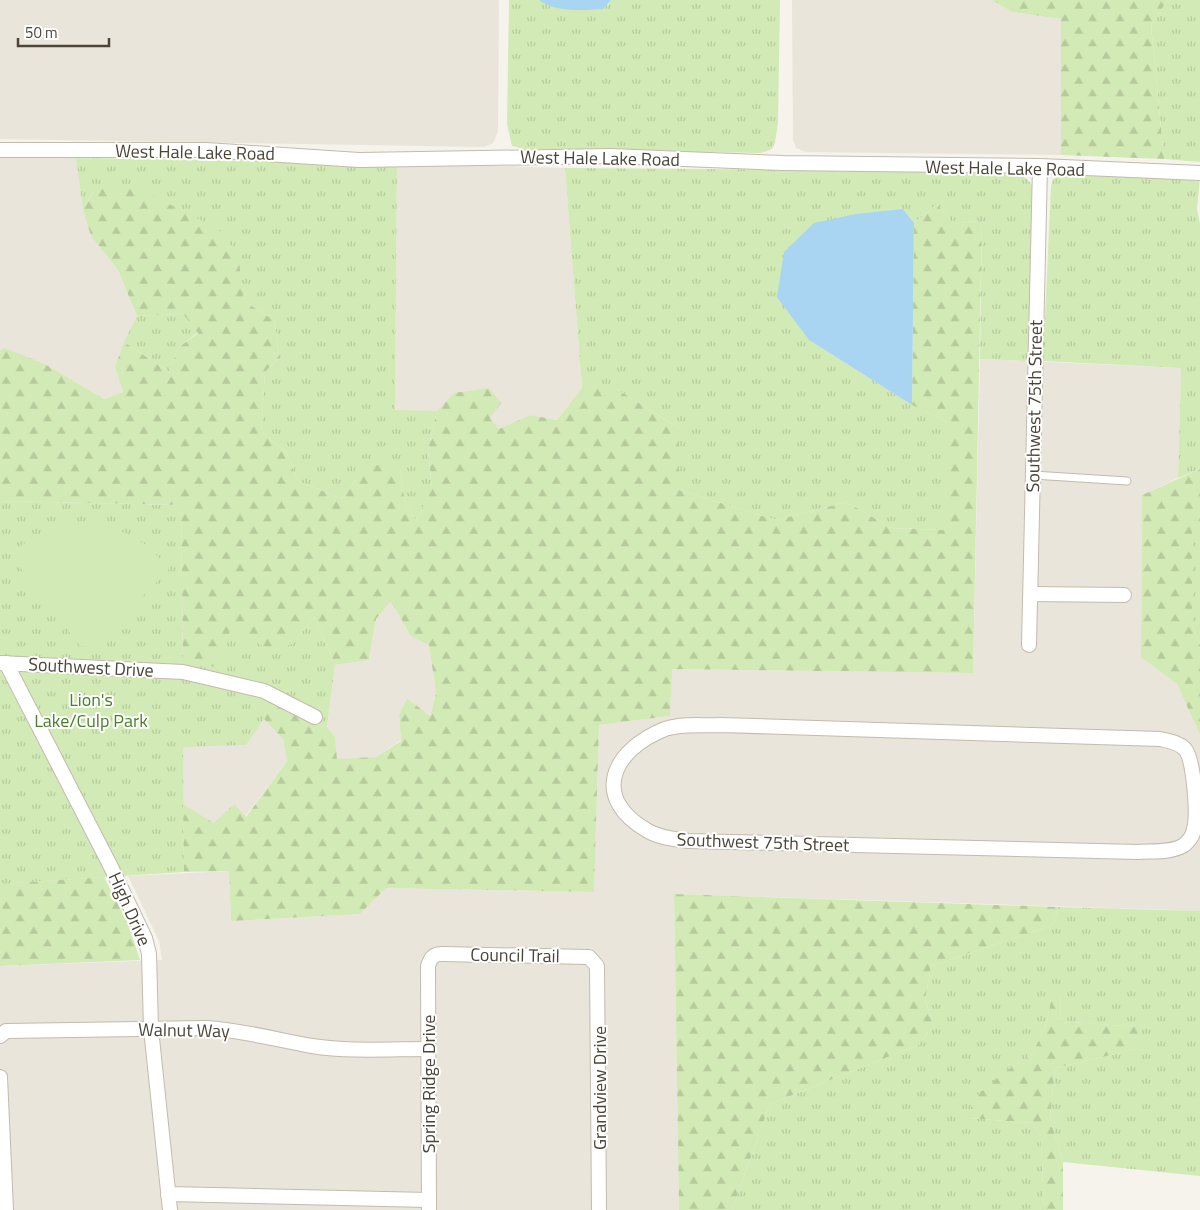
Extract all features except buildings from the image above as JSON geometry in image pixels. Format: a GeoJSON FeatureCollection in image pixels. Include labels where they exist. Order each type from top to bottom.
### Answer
{"type":"FeatureCollection","features":[{"type":"Feature","properties":{"kind":"street","name":"West Hale Lake Road"},"geometry":{"type":"LineString","coordinates":[[0,150],[206,150],[359,160],[611,156],[802,164],[1040,166],[1200,173]]}},
{"type":"Feature","properties":{"kind":"street","name":"Southwest 75th Street"},"geometry":{"type":"LineString","coordinates":[[1029,645],[1040,166]]}},
{"type":"Feature","properties":{"kind":"street"},"geometry":{"type":"LineString","coordinates":[[1031,594],[1124,595]]}},
{"type":"Feature","properties":{"kind":"street","name":"Southwest Drive"},"geometry":{"type":"LineString","coordinates":[[3,663],[182,672],[264,691],[316,717]]}},
{"type":"Feature","properties":{"kind":"street","name":"High Drive"},"geometry":{"type":"LineString","coordinates":[[3,663],[110,866],[144,938],[149,954],[151,1029],[170,1210]]}},
{"type":"Feature","properties":{"kind":"street","name":"Southwest 75th Street"},"geometry":{"type":"LineString","coordinates":[[721,725],[1160,739],[1174,742],[1185,750],[1191,761],[1197,799],[1195,828],[1187,842],[1171,849],[1138,852],[688,841],[664,837],[648,831],[629,817],[619,806],[613,788],[615,772],[624,755],[639,742],[673,727],[721,725]]}},
{"type":"Feature","properties":{"kind":"street","name":"Council Trail"},"geometry":{"type":"LineString","coordinates":[[430,958],[443,954],[589,957],[597,966]]}},
{"type":"Feature","properties":{"kind":"street","name":"Spring Ridge Drive"},"geometry":{"type":"LineString","coordinates":[[429,1205],[428,966],[430,958]]}},
{"type":"Feature","properties":{"kind":"street","name":"Grandview Drive"},"geometry":{"type":"LineString","coordinates":[[597,966],[599,1210]]}},
{"type":"Feature","properties":{"kind":"street","name":"Walnut Way"},"geometry":{"type":"LineString","coordinates":[[0,1036],[6,1031],[233,1030],[341,1050],[428,1049]]}},
{"type":"Feature","properties":{"kind":"street"},"geometry":{"type":"LineString","coordinates":[[0,1077],[6,1210]]}},
{"type":"Feature","properties":{"kind":"street"},"geometry":{"type":"LineString","coordinates":[[168,1194],[429,1205]]}},
{"type":"Feature","properties":{"kind":"lane"},"geometry":{"type":"LineString","coordinates":[[1033,475],[1127,481]]}},
{"type":"Feature","properties":{"kind":"shaded area"},"geometry":{"type":"Polygon","coordinates":[[[0,0],[499,0],[498,132],[493,143],[484,147],[0,139],[0,0]]]}},
{"type":"Feature","properties":{"kind":"shaded area"},"geometry":{"type":"Polygon","coordinates":[[[792,0],[992,0],[1012,12],[1062,19],[1061,155],[806,152],[796,148],[793,140],[792,0]]]}},
{"type":"Feature","properties":{"kind":"shaded area"},"geometry":{"type":"Polygon","coordinates":[[[0,158],[76,158],[83,210],[91,236],[118,270],[137,316],[115,367],[123,392],[104,399],[45,364],[0,351],[0,158]]]}},
{"type":"Feature","properties":{"kind":"shaded area"},"geometry":{"type":"Polygon","coordinates":[[[397,163],[565,168],[582,388],[557,420],[530,415],[499,429],[490,418],[454,393],[437,411],[395,411],[397,163]]]}},
{"type":"Feature","properties":{"kind":"shaded area"},"geometry":{"type":"Polygon","coordinates":[[[980,359],[1181,368],[1178,478],[1142,495],[1141,656],[1177,684],[1200,735],[1200,911],[674,894],[679,1210],[0,1210],[0,966],[162,960],[159,941],[128,876],[229,871],[231,921],[360,914],[386,888],[594,892],[599,725],[670,716],[671,669],[973,673],[980,359]]]}},
{"type":"Feature","properties":{"kind":"shaded area"},"geometry":{"type":"Polygon","coordinates":[[[391,600],[407,630],[429,645],[436,693],[430,716],[407,698],[399,715],[401,740],[376,757],[337,760],[335,737],[327,727],[335,665],[369,660],[376,619],[391,600]]]}},
{"type":"Feature","properties":{"kind":"shaded area"},"geometry":{"type":"Polygon","coordinates":[[[264,719],[283,739],[287,761],[245,817],[214,823],[183,804],[183,746],[245,745],[264,719]]]}},
{"type":"Feature","properties":{"kind":"green space"},"geometry":{"type":"Polygon","coordinates":[[[509,0],[539,0],[603,9],[611,0],[780,0],[778,123],[772,149],[761,153],[523,149],[512,146],[507,124],[509,0]]]}},
{"type":"Feature","properties":{"kind":"green space"},"geometry":{"type":"Polygon","coordinates":[[[992,0],[1168,0],[1151,25],[1164,159],[1061,155],[1061,19],[1012,12],[992,0]]]}},
{"type":"Feature","properties":{"kind":"green space"},"geometry":{"type":"Polygon","coordinates":[[[1168,0],[1200,0],[1200,162],[1164,159],[1151,25],[1168,0]]]}},
{"type":"Feature","properties":{"kind":"green space"},"geometry":{"type":"Polygon","coordinates":[[[76,158],[397,163],[395,410],[437,411],[428,449],[432,489],[416,521],[405,503],[400,468],[358,477],[342,499],[298,481],[286,452],[261,432],[265,372],[279,358],[275,321],[244,301],[237,254],[94,190],[83,210],[76,158]]]}},
{"type":"Feature","properties":{"kind":"green space"},"geometry":{"type":"Polygon","coordinates":[[[565,168],[1000,171],[1025,177],[1034,188],[1029,361],[980,359],[982,220],[954,224],[937,204],[914,223],[903,209],[809,340],[912,405],[947,422],[947,530],[891,528],[847,502],[776,520],[679,490],[679,428],[615,388],[582,388],[565,168]]]}},
{"type":"Feature","properties":{"kind":"green space"},"geometry":{"type":"Polygon","coordinates":[[[1063,175],[1200,178],[1197,208],[1200,224],[1200,469],[1178,478],[1181,368],[1043,361],[1051,186],[1053,179],[1063,175]]]}},
{"type":"Feature","properties":{"kind":"green space"},"geometry":{"type":"Polygon","coordinates":[[[132,185],[218,229],[238,254],[244,301],[275,321],[279,358],[265,372],[261,432],[286,452],[298,481],[342,499],[358,477],[377,465],[400,468],[405,503],[416,521],[432,489],[428,449],[437,411],[454,393],[489,388],[501,403],[490,418],[499,429],[530,415],[557,420],[582,388],[615,388],[679,428],[679,490],[776,520],[847,502],[891,528],[946,530],[947,422],[912,405],[914,223],[937,204],[954,224],[982,220],[973,673],[672,669],[670,716],[599,725],[594,892],[386,888],[360,914],[231,921],[229,871],[184,872],[183,804],[214,823],[234,804],[246,817],[287,761],[283,739],[264,719],[268,702],[296,716],[327,727],[335,737],[337,759],[376,757],[401,741],[399,715],[407,698],[430,716],[436,693],[429,645],[410,635],[391,601],[376,619],[369,660],[335,665],[315,617],[291,644],[273,652],[231,628],[218,667],[183,663],[181,505],[0,501],[0,351],[4,348],[45,364],[104,399],[123,392],[115,367],[124,342],[169,372],[178,348],[198,333],[183,314],[137,316],[118,270],[91,236],[83,210],[94,190],[132,185]]]}},
{"type":"Feature","properties":{"kind":"green space"},"geometry":{"type":"Polygon","coordinates":[[[183,314],[198,332],[178,348],[169,372],[124,342],[137,316],[183,314]]]}},
{"type":"Feature","properties":{"kind":"green space"},"geometry":{"type":"Polygon","coordinates":[[[1200,469],[1200,524],[1192,526],[1192,626],[1200,645],[1200,735],[1177,684],[1141,657],[1142,495],[1200,469]]]}},
{"type":"Feature","properties":{"kind":"green space","name":"Lion's Lake/Culp Park"},"geometry":{"type":"Polygon","coordinates":[[[0,501],[181,505],[183,663],[231,628],[291,644],[315,617],[335,665],[327,727],[268,703],[264,719],[246,745],[183,747],[184,872],[0,884],[0,501]]]}},
{"type":"Feature","properties":{"kind":"green space"},"geometry":{"type":"Polygon","coordinates":[[[78,524],[107,528],[130,535],[149,548],[169,569],[95,646],[80,646],[10,554],[26,542],[42,534],[78,524]]]}},
{"type":"Feature","properties":{"kind":"green space"},"geometry":{"type":"Polygon","coordinates":[[[1200,524],[1200,645],[1192,626],[1192,526],[1200,524]]]}},
{"type":"Feature","properties":{"kind":"green space"},"geometry":{"type":"Polygon","coordinates":[[[104,877],[128,924],[140,960],[0,966],[0,884],[104,877]]]}},
{"type":"Feature","properties":{"kind":"green space"},"geometry":{"type":"Polygon","coordinates":[[[674,894],[1058,907],[1053,925],[931,966],[925,1000],[934,1025],[918,1045],[770,1104],[732,1210],[679,1210],[674,894]]]}},
{"type":"Feature","properties":{"kind":"green space"},"geometry":{"type":"Polygon","coordinates":[[[1058,907],[1200,911],[1200,1176],[1063,1162],[1050,1118],[1055,1068],[1137,1049],[1137,1027],[1060,1021],[1061,993],[1051,1001],[1045,1028],[1032,1054],[1003,1073],[969,1118],[1032,1123],[1041,1136],[1044,1210],[732,1210],[770,1104],[918,1045],[934,1025],[925,1000],[931,966],[1053,925],[1058,907]]]}},
{"type":"Feature","properties":{"kind":"green space"},"geometry":{"type":"Polygon","coordinates":[[[1061,992],[1060,1021],[1138,1027],[1137,1049],[1055,1068],[1050,1118],[1063,1162],[1063,1210],[1044,1210],[1041,1136],[1032,1123],[968,1118],[974,1098],[1003,1073],[1032,1054],[1045,1028],[1051,1001],[1061,992]]]}},
{"type":"Feature","properties":{"kind":"water"},"geometry":{"type":"Polygon","coordinates":[[[539,0],[611,0],[603,9],[578,10],[554,7],[539,0]]]}},
{"type":"Feature","properties":{"kind":"water"},"geometry":{"type":"Polygon","coordinates":[[[903,209],[914,223],[912,405],[809,340],[777,297],[784,252],[814,223],[856,214],[903,209]]]}}]}
